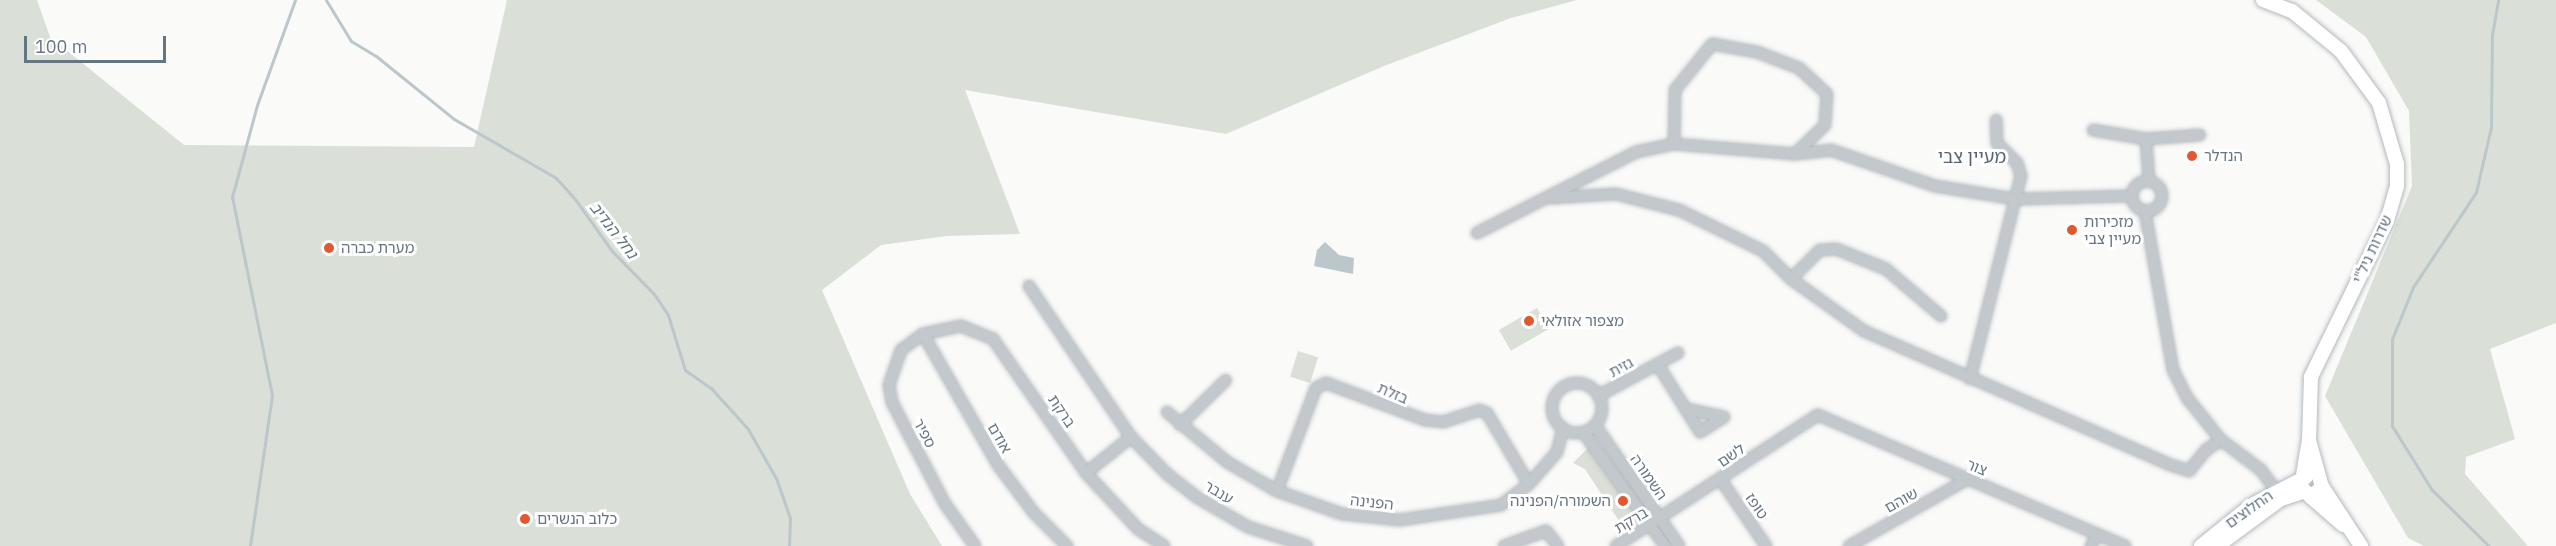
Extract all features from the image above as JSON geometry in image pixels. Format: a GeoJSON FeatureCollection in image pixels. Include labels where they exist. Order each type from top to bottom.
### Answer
{"type":"FeatureCollection","features":[{"type":"Feature","properties":{"kind":"street","name":"שדרות ניל\"י"},"geometry":{"type":"LineString","coordinates":[[2264,0],[2292,11],[2341,51],[2379,103],[2397,164],[2397,186],[2387,221],[2311,377],[2305,490],[2345,526],[2361,546]]}},
{"type":"Feature","properties":{"kind":"street"},"geometry":{"type":"LineString","coordinates":[[1674,144],[1675,90],[1712,44],[1757,52],[1800,68],[1827,94],[1825,124],[1795,154]]}},
{"type":"Feature","properties":{"kind":"street"},"geometry":{"type":"LineString","coordinates":[[1970,379],[2016,199],[2020,170],[1997,142],[1996,120]]}},
{"type":"Feature","properties":{"kind":"street"},"geometry":{"type":"LineString","coordinates":[[2093,130],[2146,139],[2200,135]]}},
{"type":"Feature","properties":{"kind":"street"},"geometry":{"type":"LineString","coordinates":[[2146,139],[2150,181]]}},
{"type":"Feature","properties":{"kind":"street"},"geometry":{"type":"LineString","coordinates":[[1477,233],[1636,152],[1674,144],[1795,154],[1831,150],[1935,186],[2016,199],[2132,196]]}},
{"type":"Feature","properties":{"kind":"street"},"geometry":{"type":"LineString","coordinates":[[2150,181],[2158,185],[2162,198],[2154,209],[2145,211],[2134,204],[2132,196],[2139,183],[2150,181]]}},
{"type":"Feature","properties":{"kind":"street"},"geometry":{"type":"LineString","coordinates":[[1547,198],[1616,194],[1679,210],[1763,251],[1791,279],[1864,332],[2189,471],[2206,450],[2221,440]]}},
{"type":"Feature","properties":{"kind":"street"},"geometry":{"type":"LineString","coordinates":[[2145,211],[2173,370],[2188,399],[2221,440],[2261,470],[2279,494]]}},
{"type":"Feature","properties":{"kind":"street"},"geometry":{"type":"LineString","coordinates":[[1791,279],[1820,250],[1836,249],[1886,269],[1941,316]]}},
{"type":"Feature","properties":{"kind":"street","name":"ענבר"},"geometry":{"type":"LineString","coordinates":[[1029,286],[1131,437],[1198,498],[1248,526],[1307,546]]}},
{"type":"Feature","properties":{"kind":"street","name":"ברקת"},"geometry":{"type":"LineString","coordinates":[[923,334],[961,326],[993,339],[1086,473],[1138,529],[1164,546]]}},
{"type":"Feature","properties":{"kind":"street","name":"ספיר"},"geometry":{"type":"LineString","coordinates":[[923,334],[901,350],[889,385],[892,402],[945,504],[975,546]]}},
{"type":"Feature","properties":{"kind":"street","name":"אודם"},"geometry":{"type":"LineString","coordinates":[[923,334],[998,465],[1034,513],[1067,546]]}},
{"type":"Feature","properties":{"kind":"street","name":"גזית"},"geometry":{"type":"LineString","coordinates":[[1598,396],[1678,353]]}},
{"type":"Feature","properties":{"kind":"street"},"geometry":{"type":"LineString","coordinates":[[1658,365],[1686,409]]}},
{"type":"Feature","properties":{"kind":"street"},"geometry":{"type":"LineString","coordinates":[[1180,425],[1226,380]]}},
{"type":"Feature","properties":{"kind":"street","name":"בזלת"},"geometry":{"type":"LineString","coordinates":[[1277,491],[1316,388],[1326,383],[1425,420],[1443,422],[1479,410],[1487,413],[1529,484]]}},
{"type":"Feature","properties":{"kind":"street"},"geometry":{"type":"LineString","coordinates":[[1580,383],[1598,396],[1600,414],[1594,425],[1583,432],[1563,428],[1552,410],[1560,390],[1580,383]]}},
{"type":"Feature","properties":{"kind":"street","name":"הפנינה"},"geometry":{"type":"LineString","coordinates":[[1167,412],[1227,462],[1277,491],[1342,514],[1400,520],[1501,505],[1529,484],[1557,452],[1563,428]]}},
{"type":"Feature","properties":{"kind":"street","name":"צור"},"geometry":{"type":"LineString","coordinates":[[1818,415],[2125,546]]}},
{"type":"Feature","properties":{"kind":"street","name":"לשם"},"geometry":{"type":"LineString","coordinates":[[1661,519],[1724,480],[1818,415]]}},
{"type":"Feature","properties":{"kind":"street","name":"השמורה"},"geometry":{"type":"LineString","coordinates":[[1594,425],[1679,546]]}},
{"type":"Feature","properties":{"kind":"street","name":"השמורה"},"geometry":{"type":"LineString","coordinates":[[1583,432],[1665,546]]}},
{"type":"Feature","properties":{"kind":"street"},"geometry":{"type":"LineString","coordinates":[[1086,473],[1131,437]]}},
{"type":"Feature","properties":{"kind":"street","name":"שדרות ניל\"י"},"geometry":{"type":"LineString","coordinates":[[2309,440],[2321,483],[2345,526]]}},
{"type":"Feature","properties":{"kind":"street","name":"החלוצים"},"geometry":{"type":"LineString","coordinates":[[2201,546],[2279,494],[2305,490],[2309,475],[2321,483]]}},
{"type":"Feature","properties":{"kind":"street","name":"שוהם"},"geometry":{"type":"LineString","coordinates":[[1849,546],[1968,479]]}},
{"type":"Feature","properties":{"kind":"street","name":"טופז"},"geometry":{"type":"LineString","coordinates":[[1724,480],[1766,546]]}},
{"type":"Feature","properties":{"kind":"street","name":"החלוצים"},"geometry":{"type":"LineString","coordinates":[[2217,546],[2279,494]]}},
{"type":"Feature","properties":{"kind":"street","name":"ברקת"},"geometry":{"type":"LineString","coordinates":[[1616,546],[1661,519]]}},
{"type":"Feature","properties":{"kind":"street"},"geometry":{"type":"LineString","coordinates":[[1503,546],[1546,531],[1558,546]]}},
{"type":"Feature","properties":{"kind":"street"},"geometry":{"type":"LineString","coordinates":[[2091,546],[2097,534]]}},
{"type":"Feature","properties":{"kind":"shaded area"},"geometry":{"type":"Polygon","coordinates":[[[0,0],[37,0],[50,37],[184,145],[474,147],[507,0],[1577,0],[1511,18],[1384,66],[1226,134],[965,90],[1020,234],[947,236],[881,245],[822,290],[910,494],[942,546],[0,546],[0,0]]]}},
{"type":"Feature","properties":{"kind":"shaded area"},"geometry":{"type":"Polygon","coordinates":[[[2316,0],[2556,0],[2556,323],[2490,349],[2515,439],[2466,457],[2465,474],[2528,546],[2424,546],[2408,538],[2325,396],[2412,186],[2409,111],[2366,37],[2316,0]]]}},
{"type":"Feature","properties":{"kind":"shaded area"},"geometry":{"type":"Polygon","coordinates":[[[1325,242],[1339,255],[1354,258],[1353,274],[1314,266],[1317,250],[1325,242]]]}},
{"type":"Feature","properties":{"kind":"shaded area"},"geometry":{"type":"Polygon","coordinates":[[[1537,308],[1549,329],[1511,351],[1499,330],[1537,308]]]}},
{"type":"Feature","properties":{"kind":"shaded area"},"geometry":{"type":"Polygon","coordinates":[[[1298,351],[1318,357],[1310,383],[1290,377],[1298,351]]]}},
{"type":"Feature","properties":{"kind":"shaded area"},"geometry":{"type":"Polygon","coordinates":[[[1592,444],[1641,519],[1625,530],[1585,469],[1573,463],[1592,444]]]}},
{"type":"Feature","properties":{"kind":"waterway"},"geometry":{"type":"LineString","coordinates":[[250,546],[272,395],[232,197],[257,105],[295,0]]}},
{"type":"Feature","properties":{"kind":"waterway","name":"נחל הנדיב"},"geometry":{"type":"LineString","coordinates":[[326,0],[351,41],[376,56],[454,119],[556,178],[575,199],[612,251],[654,294],[668,315],[685,370],[711,388],[748,429],[776,478],[790,518],[789,546]]}},
{"type":"Feature","properties":{"kind":"waterway"},"geometry":{"type":"LineString","coordinates":[[2489,546],[2432,490],[2392,426],[2392,339],[2413,287],[2476,192],[2491,127],[2492,35],[2498,0]]}},
{"type":"Feature","properties":{"kind":"place","name":"הנדלר"},"geometry":{"type":"Point","coordinates":[2192,156]}},
{"type":"Feature","properties":{"kind":"place","name":"מזכירות מעיין צבי"},"geometry":{"type":"Point","coordinates":[2072,230]}},
{"type":"Feature","properties":{"kind":"place","name":"מערת כברה"},"geometry":{"type":"Point","coordinates":[329,248]}},
{"type":"Feature","properties":{"kind":"place","name":"מצפור אזולאי"},"geometry":{"type":"Point","coordinates":[1529,321]}},
{"type":"Feature","properties":{"kind":"place","name":"השמורה/הפנינה"},"geometry":{"type":"Point","coordinates":[1623,501]}},
{"type":"Feature","properties":{"kind":"place","name":"כלוב הנשרים"},"geometry":{"type":"Point","coordinates":[525,519]}},
{"type":"Feature","properties":{"kind":"district","name":"מעיין צבי"},"geometry":{"type":"Point","coordinates":[1972,157]}}]}
